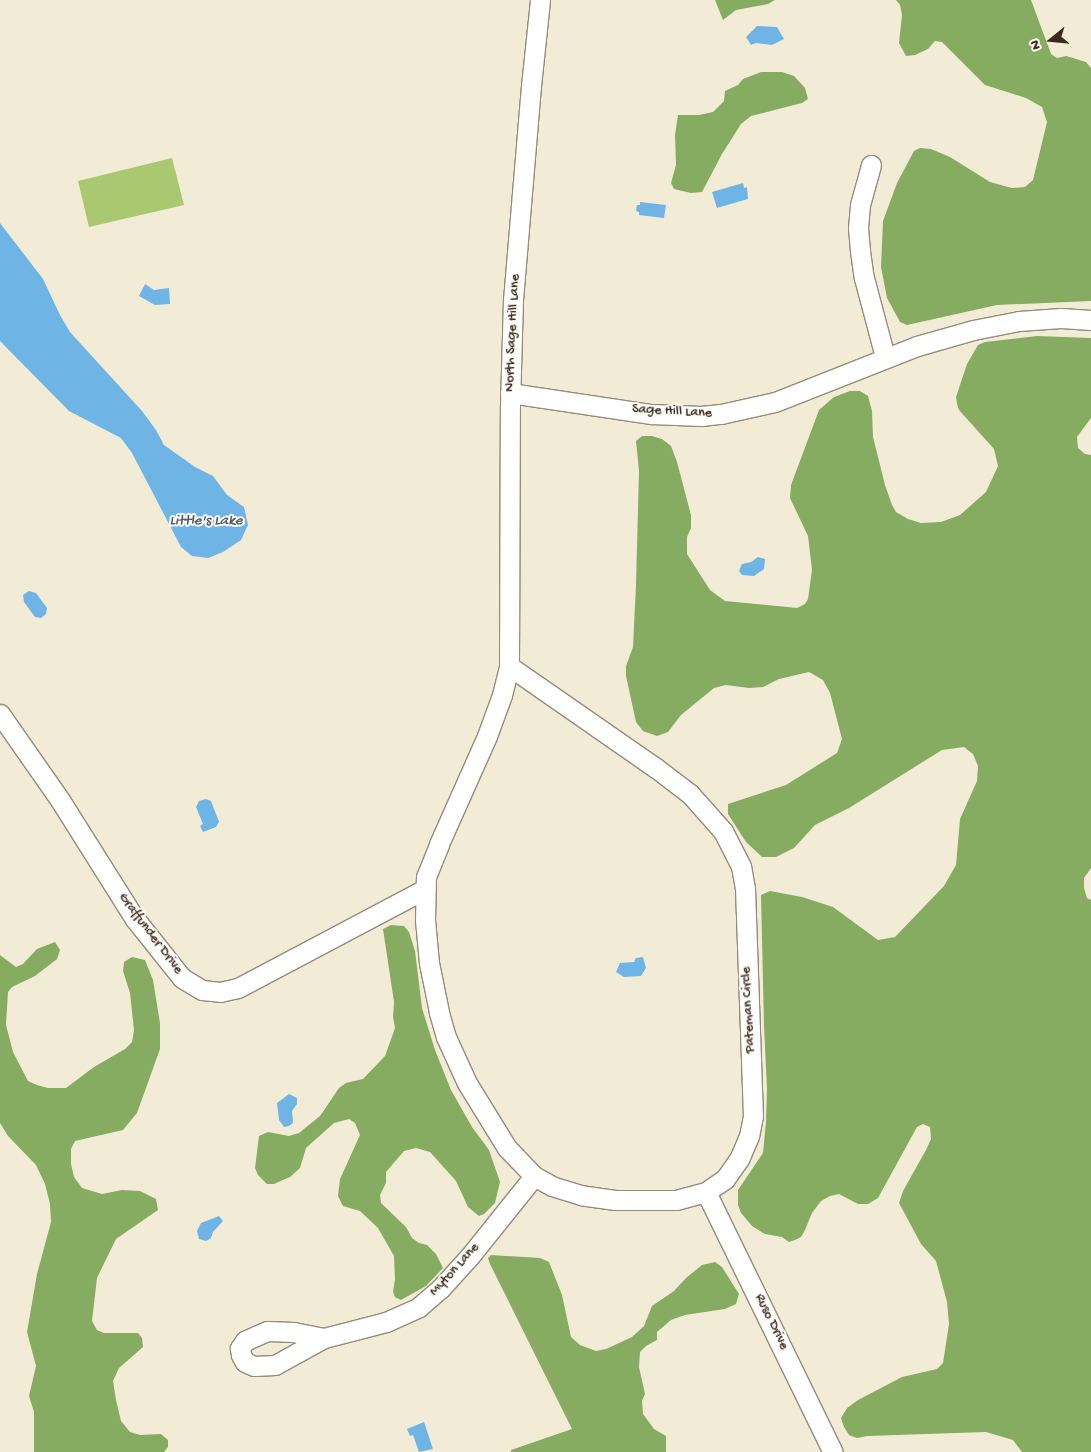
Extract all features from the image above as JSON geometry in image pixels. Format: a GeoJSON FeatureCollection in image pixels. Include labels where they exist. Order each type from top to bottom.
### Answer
{"type":"FeatureCollection","features":[{"type":"Feature","properties":{"kind":"street","name":"North Sage Hill Lane"},"geometry":{"type":"LineString","coordinates":[[509,666],[510,393],[513,300],[530,86],[540,0]]}},
{"type":"Feature","properties":{"kind":"street"},"geometry":{"type":"LineString","coordinates":[[871,165],[860,205],[858,228],[864,278],[885,358]]}},
{"type":"Feature","properties":{"kind":"street","name":"Sage Hill Lane"},"geometry":{"type":"LineString","coordinates":[[510,393],[651,414],[701,416],[721,414],[775,402],[935,340],[997,324],[1044,319],[1091,320]]}},
{"type":"Feature","properties":{"kind":"street","name":"Pateman Circle"},"geometry":{"type":"LineString","coordinates":[[509,666],[680,786],[715,821],[736,854],[745,888],[753,1116],[749,1136],[739,1159],[725,1178],[706,1192],[676,1200],[615,1200],[581,1195],[552,1186],[534,1176],[522,1166],[495,1130],[467,1083],[446,1036],[429,963],[425,920],[425,889],[429,866],[487,736],[502,695],[509,666]]}},
{"type":"Feature","properties":{"kind":"street","name":"Graffunder Drive"},"geometry":{"type":"LineString","coordinates":[[0,714],[60,800],[135,919],[182,978],[202,990],[220,992],[238,988],[425,889]]}},
{"type":"Feature","properties":{"kind":"street","name":"Myton Lane"},"geometry":{"type":"LineString","coordinates":[[324,1338],[386,1322],[419,1307],[440,1289],[470,1256],[534,1176]]}},
{"type":"Feature","properties":{"kind":"street","name":"Ruso Drive"},"geometry":{"type":"LineString","coordinates":[[706,1192],[834,1452]]}},
{"type":"Feature","properties":{"kind":"green space"},"geometry":{"type":"Polygon","coordinates":[[[715,0],[775,0],[768,4],[736,10],[723,20],[715,0]]]}},
{"type":"Feature","properties":{"kind":"green space"},"geometry":{"type":"Polygon","coordinates":[[[896,0],[1031,0],[1051,54],[1057,58],[1066,56],[1086,62],[1091,68],[1091,301],[997,305],[907,325],[900,322],[887,298],[881,267],[883,221],[897,183],[914,151],[920,148],[931,149],[950,157],[990,182],[1012,188],[1025,187],[1033,180],[1047,122],[1042,107],[1026,98],[985,85],[942,42],[935,41],[928,49],[915,55],[906,56],[899,43],[902,15],[900,5],[896,0]]]}},
{"type":"Feature","properties":{"kind":"green space"},"geometry":{"type":"Polygon","coordinates":[[[761,72],[782,72],[794,76],[805,88],[808,99],[802,103],[751,116],[741,124],[722,154],[702,192],[691,193],[674,189],[671,183],[676,165],[675,135],[678,115],[699,115],[713,112],[724,101],[725,91],[738,85],[743,79],[761,72]]]}},
{"type":"Feature","properties":{"kind":"green space"},"geometry":{"type":"Polygon","coordinates":[[[172,158],[184,205],[89,227],[78,181],[172,158]]]}},
{"type":"Feature","properties":{"kind":"green space"},"geometry":{"type":"Polygon","coordinates":[[[1037,336],[1091,338],[1091,418],[1077,437],[1078,448],[1085,454],[1091,455],[1091,868],[1084,878],[1084,888],[1087,898],[1091,900],[1091,1452],[1022,1452],[1013,1440],[986,1432],[867,1436],[857,1438],[849,1435],[844,1427],[841,1418],[847,1408],[858,1400],[902,1377],[937,1369],[943,1363],[949,1324],[947,1302],[936,1261],[921,1244],[899,1203],[903,1191],[931,1139],[930,1127],[923,1124],[917,1127],[878,1198],[868,1204],[858,1204],[839,1194],[830,1196],[821,1201],[812,1213],[801,1237],[795,1240],[789,1242],[782,1237],[765,1234],[752,1226],[741,1213],[738,1205],[738,1190],[763,1153],[766,1122],[767,1089],[761,895],[770,891],[802,897],[833,907],[878,940],[895,937],[944,886],[956,865],[960,819],[977,781],[978,766],[973,754],[964,747],[942,750],[849,808],[815,825],[794,848],[776,857],[762,857],[746,842],[728,814],[728,804],[786,785],[837,753],[842,739],[830,693],[823,680],[809,672],[779,679],[763,687],[749,688],[726,685],[714,688],[681,715],[668,732],[657,736],[643,731],[636,722],[626,676],[626,666],[633,647],[636,584],[639,471],[636,441],[642,436],[662,439],[671,446],[691,515],[691,528],[687,537],[687,554],[710,590],[725,601],[797,608],[805,604],[808,599],[812,570],[808,536],[790,498],[791,485],[819,410],[834,397],[850,391],[860,391],[868,396],[872,411],[873,437],[885,485],[896,512],[908,519],[921,523],[941,522],[960,515],[986,492],[998,466],[994,449],[959,410],[957,404],[956,397],[967,364],[978,345],[985,342],[1037,336]]]}},
{"type":"Feature","properties":{"kind":"green space"},"geometry":{"type":"Polygon","coordinates":[[[391,925],[404,926],[409,932],[415,951],[422,1008],[435,1050],[451,1090],[472,1127],[489,1150],[500,1182],[495,1203],[484,1214],[479,1216],[468,1207],[456,1181],[430,1152],[416,1148],[404,1151],[386,1172],[386,1183],[380,1195],[381,1203],[406,1227],[412,1238],[419,1243],[427,1245],[436,1254],[443,1268],[426,1286],[401,1300],[395,1297],[393,1292],[395,1279],[394,1256],[378,1228],[360,1211],[343,1206],[338,1196],[340,1179],[360,1135],[355,1123],[349,1119],[334,1123],[306,1148],[300,1168],[290,1177],[274,1184],[267,1184],[258,1175],[255,1168],[259,1136],[268,1132],[289,1136],[299,1133],[320,1116],[339,1088],[346,1083],[363,1079],[385,1056],[395,1028],[393,1017],[394,1002],[383,929],[391,925]]]}},
{"type":"Feature","properties":{"kind":"green space"},"geometry":{"type":"Polygon","coordinates":[[[55,942],[60,950],[57,959],[35,976],[12,987],[8,992],[6,1025],[13,1052],[28,1081],[37,1085],[48,1088],[66,1088],[94,1067],[125,1049],[132,1042],[134,1030],[130,993],[123,971],[124,962],[132,957],[145,960],[153,980],[160,1023],[160,1049],[137,1113],[123,1130],[75,1141],[71,1149],[71,1164],[74,1177],[82,1188],[102,1194],[122,1190],[140,1191],[156,1199],[158,1210],[116,1239],[97,1278],[92,1321],[97,1330],[104,1333],[138,1333],[142,1338],[143,1347],[119,1368],[113,1381],[116,1400],[121,1421],[130,1432],[140,1435],[161,1434],[168,1440],[168,1447],[164,1452],[34,1452],[34,1412],[29,1396],[36,1366],[27,1332],[37,1274],[51,1222],[50,1204],[45,1184],[36,1165],[8,1136],[0,1123],[0,955],[16,967],[23,964],[37,949],[55,942]]]}},
{"type":"Feature","properties":{"kind":"green space"},"geometry":{"type":"Polygon","coordinates":[[[491,1255],[540,1258],[549,1262],[562,1295],[571,1337],[580,1345],[596,1351],[606,1349],[632,1337],[644,1326],[652,1306],[674,1291],[702,1265],[715,1262],[722,1267],[739,1294],[736,1304],[725,1309],[685,1315],[671,1320],[657,1332],[657,1340],[640,1352],[639,1367],[645,1394],[642,1401],[643,1414],[654,1429],[666,1436],[666,1452],[511,1452],[511,1450],[572,1429],[490,1264],[488,1258],[491,1255]]]}},
{"type":"Feature","properties":{"kind":"water"},"geometry":{"type":"Polygon","coordinates":[[[757,26],[777,27],[784,39],[772,45],[756,43],[751,45],[746,37],[757,26]]]}},
{"type":"Feature","properties":{"kind":"water"},"geometry":{"type":"Polygon","coordinates":[[[743,183],[744,188],[747,187],[748,199],[717,208],[712,192],[743,183]]]}},
{"type":"Feature","properties":{"kind":"water"},"geometry":{"type":"Polygon","coordinates":[[[640,202],[666,205],[664,218],[639,215],[639,212],[636,211],[637,205],[640,205],[640,202]]]}},
{"type":"Feature","properties":{"kind":"water","name":"Little's Lake"},"geometry":{"type":"Polygon","coordinates":[[[0,223],[43,279],[70,332],[142,411],[164,445],[195,467],[213,476],[227,495],[244,507],[248,525],[241,540],[223,552],[208,558],[192,556],[181,547],[132,453],[121,438],[69,411],[0,341],[0,223]]]}},
{"type":"Feature","properties":{"kind":"water"},"geometry":{"type":"Polygon","coordinates":[[[145,284],[154,290],[169,288],[170,304],[155,305],[139,296],[145,284]]]}},
{"type":"Feature","properties":{"kind":"water"},"geometry":{"type":"Polygon","coordinates":[[[758,557],[765,559],[764,569],[754,576],[742,575],[739,571],[742,564],[751,562],[758,557]]]}},
{"type":"Feature","properties":{"kind":"water"},"geometry":{"type":"Polygon","coordinates":[[[29,591],[36,593],[47,608],[46,614],[41,618],[35,617],[24,602],[23,595],[29,591]]]}},
{"type":"Feature","properties":{"kind":"water"},"geometry":{"type":"Polygon","coordinates":[[[206,799],[211,801],[219,822],[216,827],[203,832],[200,826],[203,824],[196,807],[199,801],[206,799]]]}},
{"type":"Feature","properties":{"kind":"water"},"geometry":{"type":"Polygon","coordinates":[[[643,957],[646,968],[641,976],[624,977],[616,972],[620,963],[634,962],[636,958],[643,957]]]}},
{"type":"Feature","properties":{"kind":"water"},"geometry":{"type":"Polygon","coordinates":[[[289,1094],[297,1098],[297,1104],[292,1111],[293,1123],[284,1127],[279,1120],[277,1103],[289,1094]]]}},
{"type":"Feature","properties":{"kind":"water"},"geometry":{"type":"Polygon","coordinates":[[[219,1216],[223,1221],[213,1232],[211,1238],[206,1241],[199,1239],[197,1231],[201,1223],[219,1216]]]}},
{"type":"Feature","properties":{"kind":"water"},"geometry":{"type":"Polygon","coordinates":[[[424,1422],[433,1449],[419,1452],[413,1435],[410,1436],[407,1429],[424,1422]]]}}]}
